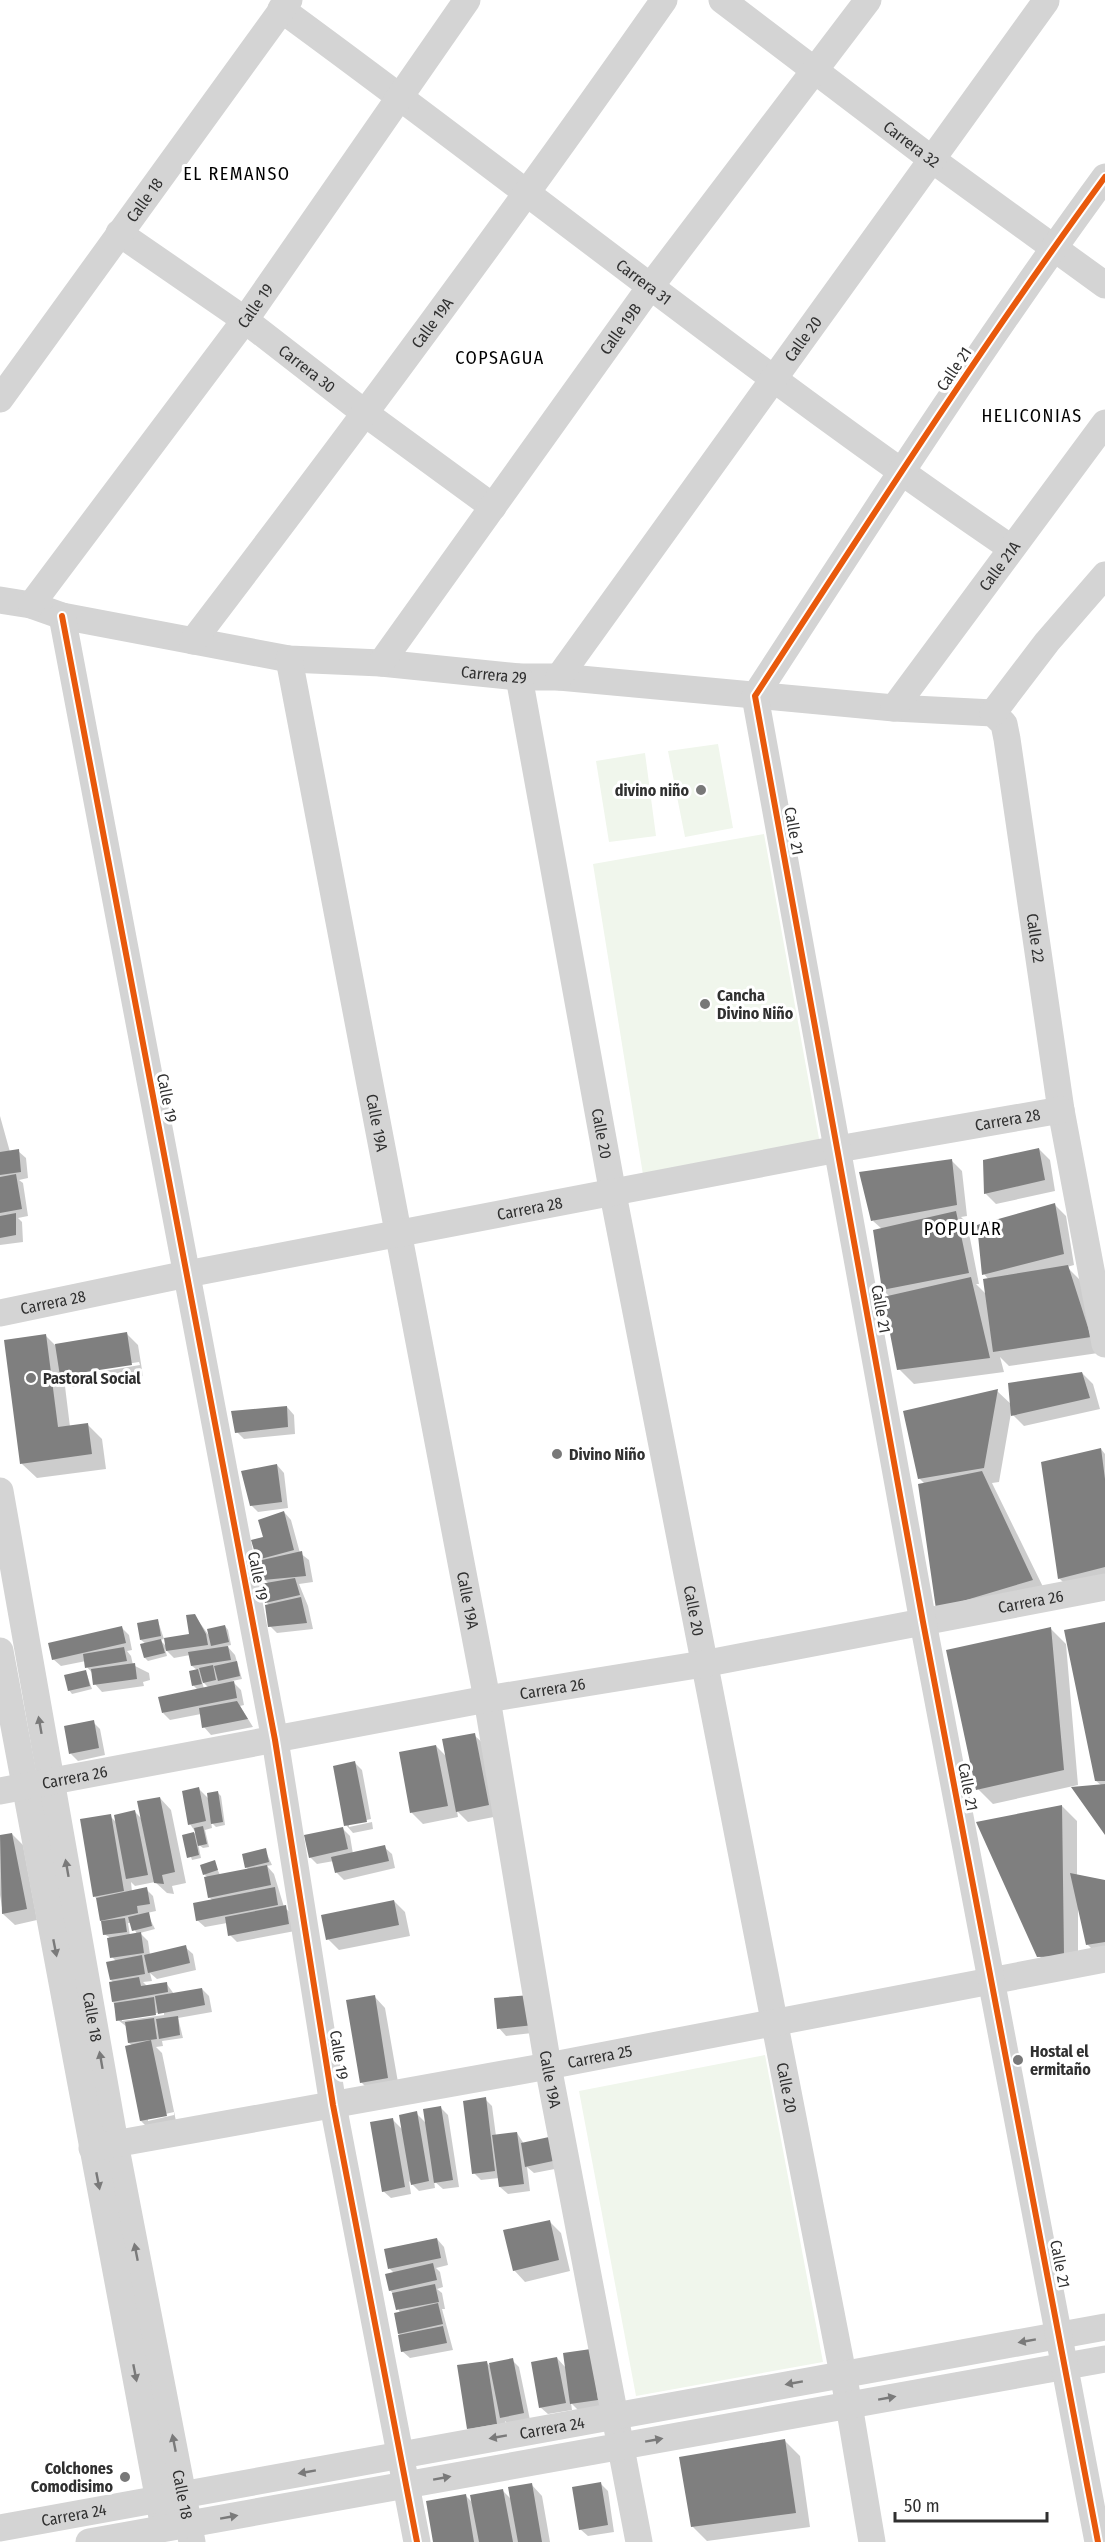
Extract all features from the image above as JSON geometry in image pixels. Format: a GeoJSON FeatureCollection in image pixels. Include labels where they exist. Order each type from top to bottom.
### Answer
{"type":"FeatureCollection","features":[{"type":"Feature","properties":{"kind":"street","name":"Calle 19"},"geometry":{"type":"LineString","coordinates":[[31,605],[245,320],[467,0]]}},
{"type":"Feature","properties":{"kind":"street","name":"Calle 19A"},"geometry":{"type":"LineString","coordinates":[[193,641],[366,414],[527,195],[664,0]]}},
{"type":"Feature","properties":{"kind":"street","name":"Carrera 32"},"geometry":{"type":"LineString","coordinates":[[722,0],[930,158],[1105,285]]}},
{"type":"Feature","properties":{"kind":"street","name":"Calle 19B"},"geometry":{"type":"LineString","coordinates":[[381,663],[650,287],[868,0]]}},
{"type":"Feature","properties":{"kind":"street","name":"Calle 20"},"geometry":{"type":"LineString","coordinates":[[559,677],[930,158],[1046,1]]}},
{"type":"Feature","properties":{"kind":"street","name":"Carrera 31"},"geometry":{"type":"LineString","coordinates":[[285,5],[527,195],[772,380],[1011,548]]}},
{"type":"Feature","properties":{"kind":"street","name":"Calle 18"},"geometry":{"type":"LineString","coordinates":[[0,399],[285,5]]}},
{"type":"Feature","properties":{"kind":"street","name":"Calle 21"},"geometry":{"type":"LineString","coordinates":[[1098,2542],[923,1622],[755,696],[900,472],[1054,246],[1105,177]]}},
{"type":"Feature","properties":{"kind":"street","name":"Carrera 30"},"geometry":{"type":"LineString","coordinates":[[119,233],[245,320],[366,414],[493,507]]}},
{"type":"Feature","properties":{"kind":"street","name":"Calle 21A"},"geometry":{"type":"LineString","coordinates":[[894,708],[1105,423]]}},
{"type":"Feature","properties":{"kind":"street"},"geometry":{"type":"LineString","coordinates":[[993,713],[1047,642],[1105,575]]}},
{"type":"Feature","properties":{"kind":"street","name":"Carrera 29"},"geometry":{"type":"LineString","coordinates":[[0,600],[31,605],[62,616],[289,659],[381,663],[519,677],[559,677],[894,708],[993,713]]}},
{"type":"Feature","properties":{"kind":"street","name":"Calle 19"},"geometry":{"type":"LineString","coordinates":[[62,616],[275,1740],[333,2106],[417,2542]]}},
{"type":"Feature","properties":{"kind":"street","name":"Calle 19A"},"geometry":{"type":"LineString","coordinates":[[289,659],[487,1699],[549,2066],[639,2542]]}},
{"type":"Feature","properties":{"kind":"street","name":"Calle 20"},"geometry":{"type":"LineString","coordinates":[[519,677],[613,1194],[849,2405],[872,2542]]}},
{"type":"Feature","properties":{"kind":"street","name":"Calle 22"},"geometry":{"type":"LineString","coordinates":[[993,713],[1004,724],[1007,739],[1061,1110],[1105,1344]]}},
{"type":"Feature","properties":{"kind":"street","name":"Carrera 28"},"geometry":{"type":"LineString","coordinates":[[0,1313],[187,1274],[838,1149],[1061,1110]]}},
{"type":"Feature","properties":{"kind":"street","name":"Calle 18"},"geometry":{"type":"LineString","coordinates":[[0,1491],[25,1787]]}},
{"type":"Feature","properties":{"kind":"street","name":"Carrera 26"},"geometry":{"type":"LineString","coordinates":[[25,1787],[487,1699],[703,1664],[1105,1587]]}},
{"type":"Feature","properties":{"kind":"street","name":"Calle 18"},"geometry":{"type":"LineString","coordinates":[[0,1651],[25,1787],[104,2146],[178,2534]]}},
{"type":"Feature","properties":{"kind":"street","name":"Carrera 25"},"geometry":{"type":"LineString","coordinates":[[104,2146],[549,2066],[991,1979],[1105,1959]]}},
{"type":"Feature","properties":{"kind":"street","name":"Carrera 24"},"geometry":{"type":"LineString","coordinates":[[0,2528],[1105,2327]]}},
{"type":"Feature","properties":{"kind":"street","name":"Carrera 24"},"geometry":{"type":"LineString","coordinates":[[89,2542],[178,2534],[406,2485],[1105,2359]]}},
{"type":"Feature","properties":{"kind":"shaded area","name":"divino niño"},"geometry":{"type":"Polygon","coordinates":[[[718,744],[733,828],[685,837],[668,751],[718,744]]]}},
{"type":"Feature","properties":{"kind":"shaded area","name":"divino niño"},"geometry":{"type":"Polygon","coordinates":[[[645,753],[656,836],[609,842],[596,761],[645,753]]]}},
{"type":"Feature","properties":{"kind":"shaded area","name":"Cancha Divino Niño"},"geometry":{"type":"Polygon","coordinates":[[[764,834],[820,1144],[644,1181],[593,864],[764,834]]]}},
{"type":"Feature","properties":{"kind":"shaded area"},"geometry":{"type":"Polygon","coordinates":[[[765,2055],[823,2362],[636,2396],[579,2091],[765,2055]]]}},
{"type":"Feature","properties":{"kind":"building"},"geometry":{"type":"Polygon","coordinates":[[[1039,1148],[1045,1180],[984,1194],[983,1160],[1039,1148]]]}},
{"type":"Feature","properties":{"kind":"building"},"geometry":{"type":"Polygon","coordinates":[[[19,1149],[21,1172],[0,1175],[0,1152],[19,1149]]]}},
{"type":"Feature","properties":{"kind":"building"},"geometry":{"type":"Polygon","coordinates":[[[952,1159],[957,1205],[871,1221],[859,1172],[952,1159]]]}},
{"type":"Feature","properties":{"kind":"building"},"geometry":{"type":"Polygon","coordinates":[[[16,1174],[22,1209],[0,1213],[0,1177],[16,1174]]]}},
{"type":"Feature","properties":{"kind":"building"},"geometry":{"type":"Polygon","coordinates":[[[1055,1203],[1064,1254],[982,1275],[977,1225],[1055,1203]]]}},
{"type":"Feature","properties":{"kind":"building"},"geometry":{"type":"Polygon","coordinates":[[[956,1211],[969,1273],[882,1290],[873,1230],[956,1211]]]}},
{"type":"Feature","properties":{"kind":"building"},"geometry":{"type":"Polygon","coordinates":[[[16,1213],[16,1235],[0,1238],[0,1216],[16,1213]]]}},
{"type":"Feature","properties":{"kind":"building"},"geometry":{"type":"Polygon","coordinates":[[[1068,1265],[1091,1337],[993,1352],[983,1279],[1068,1265]]]}},
{"type":"Feature","properties":{"kind":"building"},"geometry":{"type":"Polygon","coordinates":[[[971,1277],[990,1358],[897,1370],[883,1297],[971,1277]]]}},
{"type":"Feature","properties":{"kind":"building"},"geometry":{"type":"Polygon","coordinates":[[[127,1332],[132,1365],[60,1376],[55,1344],[127,1332]]]}},
{"type":"Feature","properties":{"kind":"building","name":"Pastoral Social"},"geometry":{"type":"Polygon","coordinates":[[[46,1334],[58,1427],[88,1423],[92,1454],[20,1464],[4,1340],[46,1334]]]}},
{"type":"Feature","properties":{"kind":"building"},"geometry":{"type":"Polygon","coordinates":[[[1082,1372],[1090,1398],[1011,1416],[1008,1383],[1082,1372]]]}},
{"type":"Feature","properties":{"kind":"building"},"geometry":{"type":"Polygon","coordinates":[[[998,1389],[984,1468],[918,1479],[903,1411],[998,1389]]]}},
{"type":"Feature","properties":{"kind":"building"},"geometry":{"type":"Polygon","coordinates":[[[287,1406],[288,1427],[235,1433],[231,1411],[287,1406]]]}},
{"type":"Feature","properties":{"kind":"building"},"geometry":{"type":"Polygon","coordinates":[[[1101,1448],[1105,1479],[1105,1567],[1058,1579],[1041,1462],[1101,1448]]]}},
{"type":"Feature","properties":{"kind":"building"},"geometry":{"type":"Polygon","coordinates":[[[277,1464],[282,1502],[250,1506],[241,1471],[277,1464]]]}},
{"type":"Feature","properties":{"kind":"building"},"geometry":{"type":"Polygon","coordinates":[[[982,1471],[1033,1580],[936,1609],[918,1484],[982,1471]]]}},
{"type":"Feature","properties":{"kind":"building"},"geometry":{"type":"Polygon","coordinates":[[[284,1511],[294,1550],[257,1560],[251,1540],[263,1537],[258,1520],[284,1511]]]}},
{"type":"Feature","properties":{"kind":"building"},"geometry":{"type":"Polygon","coordinates":[[[302,1551],[306,1576],[263,1580],[262,1560],[302,1551]]]}},
{"type":"Feature","properties":{"kind":"building"},"geometry":{"type":"Polygon","coordinates":[[[295,1578],[300,1595],[265,1603],[260,1584],[295,1578]]]}},
{"type":"Feature","properties":{"kind":"building"},"geometry":{"type":"Polygon","coordinates":[[[301,1597],[307,1623],[268,1627],[265,1605],[301,1597]]]}},
{"type":"Feature","properties":{"kind":"building"},"geometry":{"type":"Polygon","coordinates":[[[195,1614],[206,1634],[208,1645],[166,1651],[164,1638],[189,1634],[186,1615],[195,1614]]]}},
{"type":"Feature","properties":{"kind":"building"},"geometry":{"type":"Polygon","coordinates":[[[158,1619],[161,1636],[140,1640],[137,1623],[158,1619]]]}},
{"type":"Feature","properties":{"kind":"building"},"geometry":{"type":"Polygon","coordinates":[[[1105,1622],[1105,1781],[1095,1781],[1064,1630],[1105,1622]]]}},
{"type":"Feature","properties":{"kind":"building"},"geometry":{"type":"Polygon","coordinates":[[[225,1625],[229,1642],[211,1646],[207,1629],[225,1625]]]}},
{"type":"Feature","properties":{"kind":"building"},"geometry":{"type":"Polygon","coordinates":[[[122,1626],[126,1643],[52,1660],[48,1643],[122,1626]]]}},
{"type":"Feature","properties":{"kind":"building"},"geometry":{"type":"Polygon","coordinates":[[[1051,1627],[1064,1770],[976,1790],[946,1650],[1051,1627]]]}},
{"type":"Feature","properties":{"kind":"building"},"geometry":{"type":"Polygon","coordinates":[[[161,1639],[165,1653],[144,1658],[140,1644],[161,1639]]]}},
{"type":"Feature","properties":{"kind":"building"},"geometry":{"type":"Polygon","coordinates":[[[228,1646],[231,1660],[191,1666],[188,1652],[228,1646]]]}},
{"type":"Feature","properties":{"kind":"building"},"geometry":{"type":"Polygon","coordinates":[[[124,1647],[127,1661],[85,1668],[83,1654],[124,1647]]]}},
{"type":"Feature","properties":{"kind":"building"},"geometry":{"type":"Polygon","coordinates":[[[237,1661],[240,1676],[218,1681],[214,1666],[237,1661]]]}},
{"type":"Feature","properties":{"kind":"building"},"geometry":{"type":"Polygon","coordinates":[[[135,1663],[137,1679],[93,1685],[91,1669],[135,1663]]]}},
{"type":"Feature","properties":{"kind":"building"},"geometry":{"type":"Polygon","coordinates":[[[213,1665],[216,1680],[203,1683],[199,1668],[213,1665]]]}},
{"type":"Feature","properties":{"kind":"building"},"geometry":{"type":"Polygon","coordinates":[[[198,1669],[202,1684],[192,1686],[189,1671],[198,1669]]]}},
{"type":"Feature","properties":{"kind":"building"},"geometry":{"type":"Polygon","coordinates":[[[86,1670],[90,1686],[68,1691],[64,1675],[86,1670]]]}},
{"type":"Feature","properties":{"kind":"building"},"geometry":{"type":"Polygon","coordinates":[[[234,1681],[237,1698],[162,1713],[158,1697],[234,1681]]]}},
{"type":"Feature","properties":{"kind":"building"},"geometry":{"type":"Polygon","coordinates":[[[237,1701],[248,1719],[202,1728],[199,1708],[237,1701]]]}},
{"type":"Feature","properties":{"kind":"building"},"geometry":{"type":"Polygon","coordinates":[[[94,1720],[99,1748],[69,1754],[64,1726],[94,1720]]]}},
{"type":"Feature","properties":{"kind":"building"},"geometry":{"type":"Polygon","coordinates":[[[475,1733],[489,1805],[456,1812],[442,1739],[475,1733]]]}},
{"type":"Feature","properties":{"kind":"building"},"geometry":{"type":"Polygon","coordinates":[[[436,1745],[448,1806],[410,1813],[399,1752],[436,1745]]]}},
{"type":"Feature","properties":{"kind":"building"},"geometry":{"type":"Polygon","coordinates":[[[355,1761],[367,1822],[344,1826],[333,1766],[355,1761]]]}},
{"type":"Feature","properties":{"kind":"building"},"geometry":{"type":"Polygon","coordinates":[[[1105,1784],[1105,1835],[1071,1787],[1105,1784]]]}},
{"type":"Feature","properties":{"kind":"building"},"geometry":{"type":"Polygon","coordinates":[[[199,1787],[206,1821],[188,1825],[182,1791],[199,1787]]]}},
{"type":"Feature","properties":{"kind":"building"},"geometry":{"type":"Polygon","coordinates":[[[218,1791],[223,1822],[211,1824],[207,1793],[218,1791]]]}},
{"type":"Feature","properties":{"kind":"building"},"geometry":{"type":"Polygon","coordinates":[[[160,1797],[175,1872],[162,1875],[164,1884],[154,1883],[137,1801],[160,1797]]]}},
{"type":"Feature","properties":{"kind":"building"},"geometry":{"type":"Polygon","coordinates":[[[1062,1805],[1064,1956],[1037,1957],[976,1822],[1062,1805]]]}},
{"type":"Feature","properties":{"kind":"building"},"geometry":{"type":"Polygon","coordinates":[[[135,1810],[148,1875],[126,1879],[114,1815],[135,1810]]]}},
{"type":"Feature","properties":{"kind":"building"},"geometry":{"type":"Polygon","coordinates":[[[111,1814],[124,1891],[93,1897],[80,1819],[111,1814]]]}},
{"type":"Feature","properties":{"kind":"building"},"geometry":{"type":"Polygon","coordinates":[[[203,1826],[207,1844],[198,1846],[194,1828],[203,1826]]]}},
{"type":"Feature","properties":{"kind":"building"},"geometry":{"type":"Polygon","coordinates":[[[343,1827],[348,1849],[309,1858],[304,1835],[343,1827]]]}},
{"type":"Feature","properties":{"kind":"building"},"geometry":{"type":"Polygon","coordinates":[[[194,1832],[199,1855],[187,1858],[182,1835],[194,1832]]]}},
{"type":"Feature","properties":{"kind":"building"},"geometry":{"type":"Polygon","coordinates":[[[12,1833],[27,1909],[2,1914],[0,1835],[12,1833]]]}},
{"type":"Feature","properties":{"kind":"building"},"geometry":{"type":"Polygon","coordinates":[[[385,1845],[389,1861],[335,1873],[331,1857],[385,1845]]]}},
{"type":"Feature","properties":{"kind":"building"},"geometry":{"type":"Polygon","coordinates":[[[266,1848],[269,1862],[245,1868],[242,1854],[266,1848]]]}},
{"type":"Feature","properties":{"kind":"building"},"geometry":{"type":"Polygon","coordinates":[[[215,1860],[218,1870],[203,1875],[200,1865],[215,1860]]]}},
{"type":"Feature","properties":{"kind":"building"},"geometry":{"type":"Polygon","coordinates":[[[267,1865],[271,1885],[208,1898],[204,1877],[267,1865]]]}},
{"type":"Feature","properties":{"kind":"building"},"geometry":{"type":"Polygon","coordinates":[[[1070,1873],[1105,1880],[1105,1942],[1086,1945],[1070,1873]]]}},
{"type":"Feature","properties":{"kind":"building"},"geometry":{"type":"Polygon","coordinates":[[[147,1887],[150,1904],[137,1906],[138,1913],[100,1921],[96,1898],[147,1887]]]}},
{"type":"Feature","properties":{"kind":"building"},"geometry":{"type":"Polygon","coordinates":[[[275,1887],[278,1905],[196,1921],[193,1903],[275,1887]]]}},
{"type":"Feature","properties":{"kind":"building"},"geometry":{"type":"Polygon","coordinates":[[[394,1900],[399,1925],[326,1940],[321,1915],[394,1900]]]}},
{"type":"Feature","properties":{"kind":"building"},"geometry":{"type":"Polygon","coordinates":[[[286,1905],[289,1924],[228,1936],[225,1917],[286,1905]]]}},
{"type":"Feature","properties":{"kind":"building"},"geometry":{"type":"Polygon","coordinates":[[[149,1912],[152,1926],[132,1931],[128,1917],[149,1912]]]}},
{"type":"Feature","properties":{"kind":"building"},"geometry":{"type":"Polygon","coordinates":[[[125,1918],[127,1932],[103,1935],[101,1921],[125,1918]]]}},
{"type":"Feature","properties":{"kind":"building"},"geometry":{"type":"Polygon","coordinates":[[[141,1932],[144,1953],[110,1958],[107,1938],[141,1932]]]}},
{"type":"Feature","properties":{"kind":"building"},"geometry":{"type":"Polygon","coordinates":[[[186,1945],[190,1963],[148,1973],[144,1955],[186,1945]]]}},
{"type":"Feature","properties":{"kind":"building"},"geometry":{"type":"Polygon","coordinates":[[[142,1955],[145,1974],[110,1980],[106,1962],[142,1955]]]}},
{"type":"Feature","properties":{"kind":"building"},"geometry":{"type":"Polygon","coordinates":[[[139,1977],[141,1986],[167,1982],[168,1992],[112,2002],[109,1982],[139,1977]]]}},
{"type":"Feature","properties":{"kind":"building"},"geometry":{"type":"Polygon","coordinates":[[[202,1988],[205,2005],[158,2014],[155,1996],[202,1988]]]}},
{"type":"Feature","properties":{"kind":"building"},"geometry":{"type":"Polygon","coordinates":[[[375,1995],[388,2078],[360,2083],[346,2000],[375,1995]]]}},
{"type":"Feature","properties":{"kind":"building"},"geometry":{"type":"Polygon","coordinates":[[[531,1995],[534,2025],[497,2029],[494,1998],[531,1995]]]}},
{"type":"Feature","properties":{"kind":"building"},"geometry":{"type":"Polygon","coordinates":[[[154,1997],[156,2015],[116,2021],[114,2003],[154,1997]]]}},
{"type":"Feature","properties":{"kind":"building"},"geometry":{"type":"Polygon","coordinates":[[[178,2016],[180,2035],[159,2039],[156,2019],[178,2016]]]}},
{"type":"Feature","properties":{"kind":"building"},"geometry":{"type":"Polygon","coordinates":[[[154,2018],[157,2039],[128,2043],[125,2022],[154,2018]]]}},
{"type":"Feature","properties":{"kind":"building"},"geometry":{"type":"Polygon","coordinates":[[[151,2040],[167,2116],[140,2121],[125,2046],[151,2040]]]}},
{"type":"Feature","properties":{"kind":"building"},"geometry":{"type":"Polygon","coordinates":[[[486,2097],[495,2171],[472,2174],[463,2101],[486,2097]]]}},
{"type":"Feature","properties":{"kind":"building"},"geometry":{"type":"Polygon","coordinates":[[[441,2106],[453,2180],[434,2183],[423,2109],[441,2106]]]}},
{"type":"Feature","properties":{"kind":"building"},"geometry":{"type":"Polygon","coordinates":[[[417,2111],[429,2181],[411,2185],[399,2115],[417,2111]]]}},
{"type":"Feature","properties":{"kind":"building"},"geometry":{"type":"Polygon","coordinates":[[[393,2118],[405,2187],[382,2192],[370,2122],[393,2118]]]}},
{"type":"Feature","properties":{"kind":"building"},"geometry":{"type":"Polygon","coordinates":[[[517,2132],[524,2184],[499,2187],[492,2135],[517,2132]]]}},
{"type":"Feature","properties":{"kind":"building"},"geometry":{"type":"Polygon","coordinates":[[[549,2137],[553,2161],[525,2167],[521,2143],[549,2137]]]}},
{"type":"Feature","properties":{"kind":"building"},"geometry":{"type":"Polygon","coordinates":[[[550,2220],[559,2260],[513,2271],[503,2230],[550,2220]]]}},
{"type":"Feature","properties":{"kind":"building"},"geometry":{"type":"Polygon","coordinates":[[[437,2238],[441,2258],[388,2269],[384,2249],[437,2238]]]}},
{"type":"Feature","properties":{"kind":"building"},"geometry":{"type":"Polygon","coordinates":[[[433,2263],[437,2280],[389,2291],[385,2274],[433,2263]]]}},
{"type":"Feature","properties":{"kind":"building"},"geometry":{"type":"Polygon","coordinates":[[[435,2284],[439,2302],[396,2310],[392,2293],[435,2284]]]}},
{"type":"Feature","properties":{"kind":"building"},"geometry":{"type":"Polygon","coordinates":[[[438,2303],[443,2324],[398,2334],[394,2313],[438,2303]]]}},
{"type":"Feature","properties":{"kind":"building"},"geometry":{"type":"Polygon","coordinates":[[[443,2326],[447,2343],[401,2352],[398,2335],[443,2326]]]}},
{"type":"Feature","properties":{"kind":"building"},"geometry":{"type":"Polygon","coordinates":[[[591,2349],[598,2400],[570,2404],[563,2353],[591,2349]]]}},
{"type":"Feature","properties":{"kind":"building"},"geometry":{"type":"Polygon","coordinates":[[[557,2357],[566,2403],[539,2408],[531,2362],[557,2357]]]}},
{"type":"Feature","properties":{"kind":"building"},"geometry":{"type":"Polygon","coordinates":[[[513,2358],[524,2413],[500,2418],[489,2363],[513,2358]]]}},
{"type":"Feature","properties":{"kind":"building"},"geometry":{"type":"Polygon","coordinates":[[[487,2361],[497,2424],[467,2429],[457,2365],[487,2361]]]}},
{"type":"Feature","properties":{"kind":"building"},"geometry":{"type":"Polygon","coordinates":[[[785,2439],[796,2513],[691,2527],[679,2457],[785,2439]]]}},
{"type":"Feature","properties":{"kind":"building"},"geometry":{"type":"Polygon","coordinates":[[[601,2482],[608,2525],[579,2530],[572,2487],[601,2482]]]}},
{"type":"Feature","properties":{"kind":"building"},"geometry":{"type":"Polygon","coordinates":[[[532,2483],[542,2542],[518,2542],[508,2487],[532,2483]]]}},
{"type":"Feature","properties":{"kind":"building"},"geometry":{"type":"Polygon","coordinates":[[[503,2489],[513,2542],[479,2542],[470,2495],[503,2489]]]}},
{"type":"Feature","properties":{"kind":"building"},"geometry":{"type":"Polygon","coordinates":[[[466,2494],[474,2542],[433,2542],[426,2501],[466,2494]]]}},
{"type":"Feature","properties":{"kind":"cycle path"},"geometry":{"type":"LineString","coordinates":[[1098,2542],[923,1622],[755,696],[970,369],[1105,177]]}},
{"type":"Feature","properties":{"kind":"cycle path"},"geometry":{"type":"LineString","coordinates":[[62,616],[275,1740],[333,2105],[417,2542]]}},
{"type":"Feature","properties":{"kind":"place","name":"divino niño"},"geometry":{"type":"Point","coordinates":[701,790]}},
{"type":"Feature","properties":{"kind":"place","name":"Cancha Divino Niño"},"geometry":{"type":"Point","coordinates":[705,1004]}},
{"type":"Feature","properties":{"kind":"place","name":"Pastoral Social"},"geometry":{"type":"Point","coordinates":[31,1378]}},
{"type":"Feature","properties":{"kind":"place","name":"Divino Niño"},"geometry":{"type":"Point","coordinates":[557,1454]}},
{"type":"Feature","properties":{"kind":"place","name":"Hostal el ermitaño"},"geometry":{"type":"Point","coordinates":[1018,2060]}},
{"type":"Feature","properties":{"kind":"place","name":"Colchones Comodisimo"},"geometry":{"type":"Point","coordinates":[125,2477]}},
{"type":"Feature","properties":{"kind":"district","name":"EL REMANSO"},"geometry":{"type":"Point","coordinates":[237,174]}},
{"type":"Feature","properties":{"kind":"district","name":"COPSAGUA"},"geometry":{"type":"Point","coordinates":[500,358]}},
{"type":"Feature","properties":{"kind":"district","name":"HELICONIAS"},"geometry":{"type":"Point","coordinates":[1032,416]}},
{"type":"Feature","properties":{"kind":"district","name":"POPULAR"},"geometry":{"type":"Point","coordinates":[963,1229]}}]}
